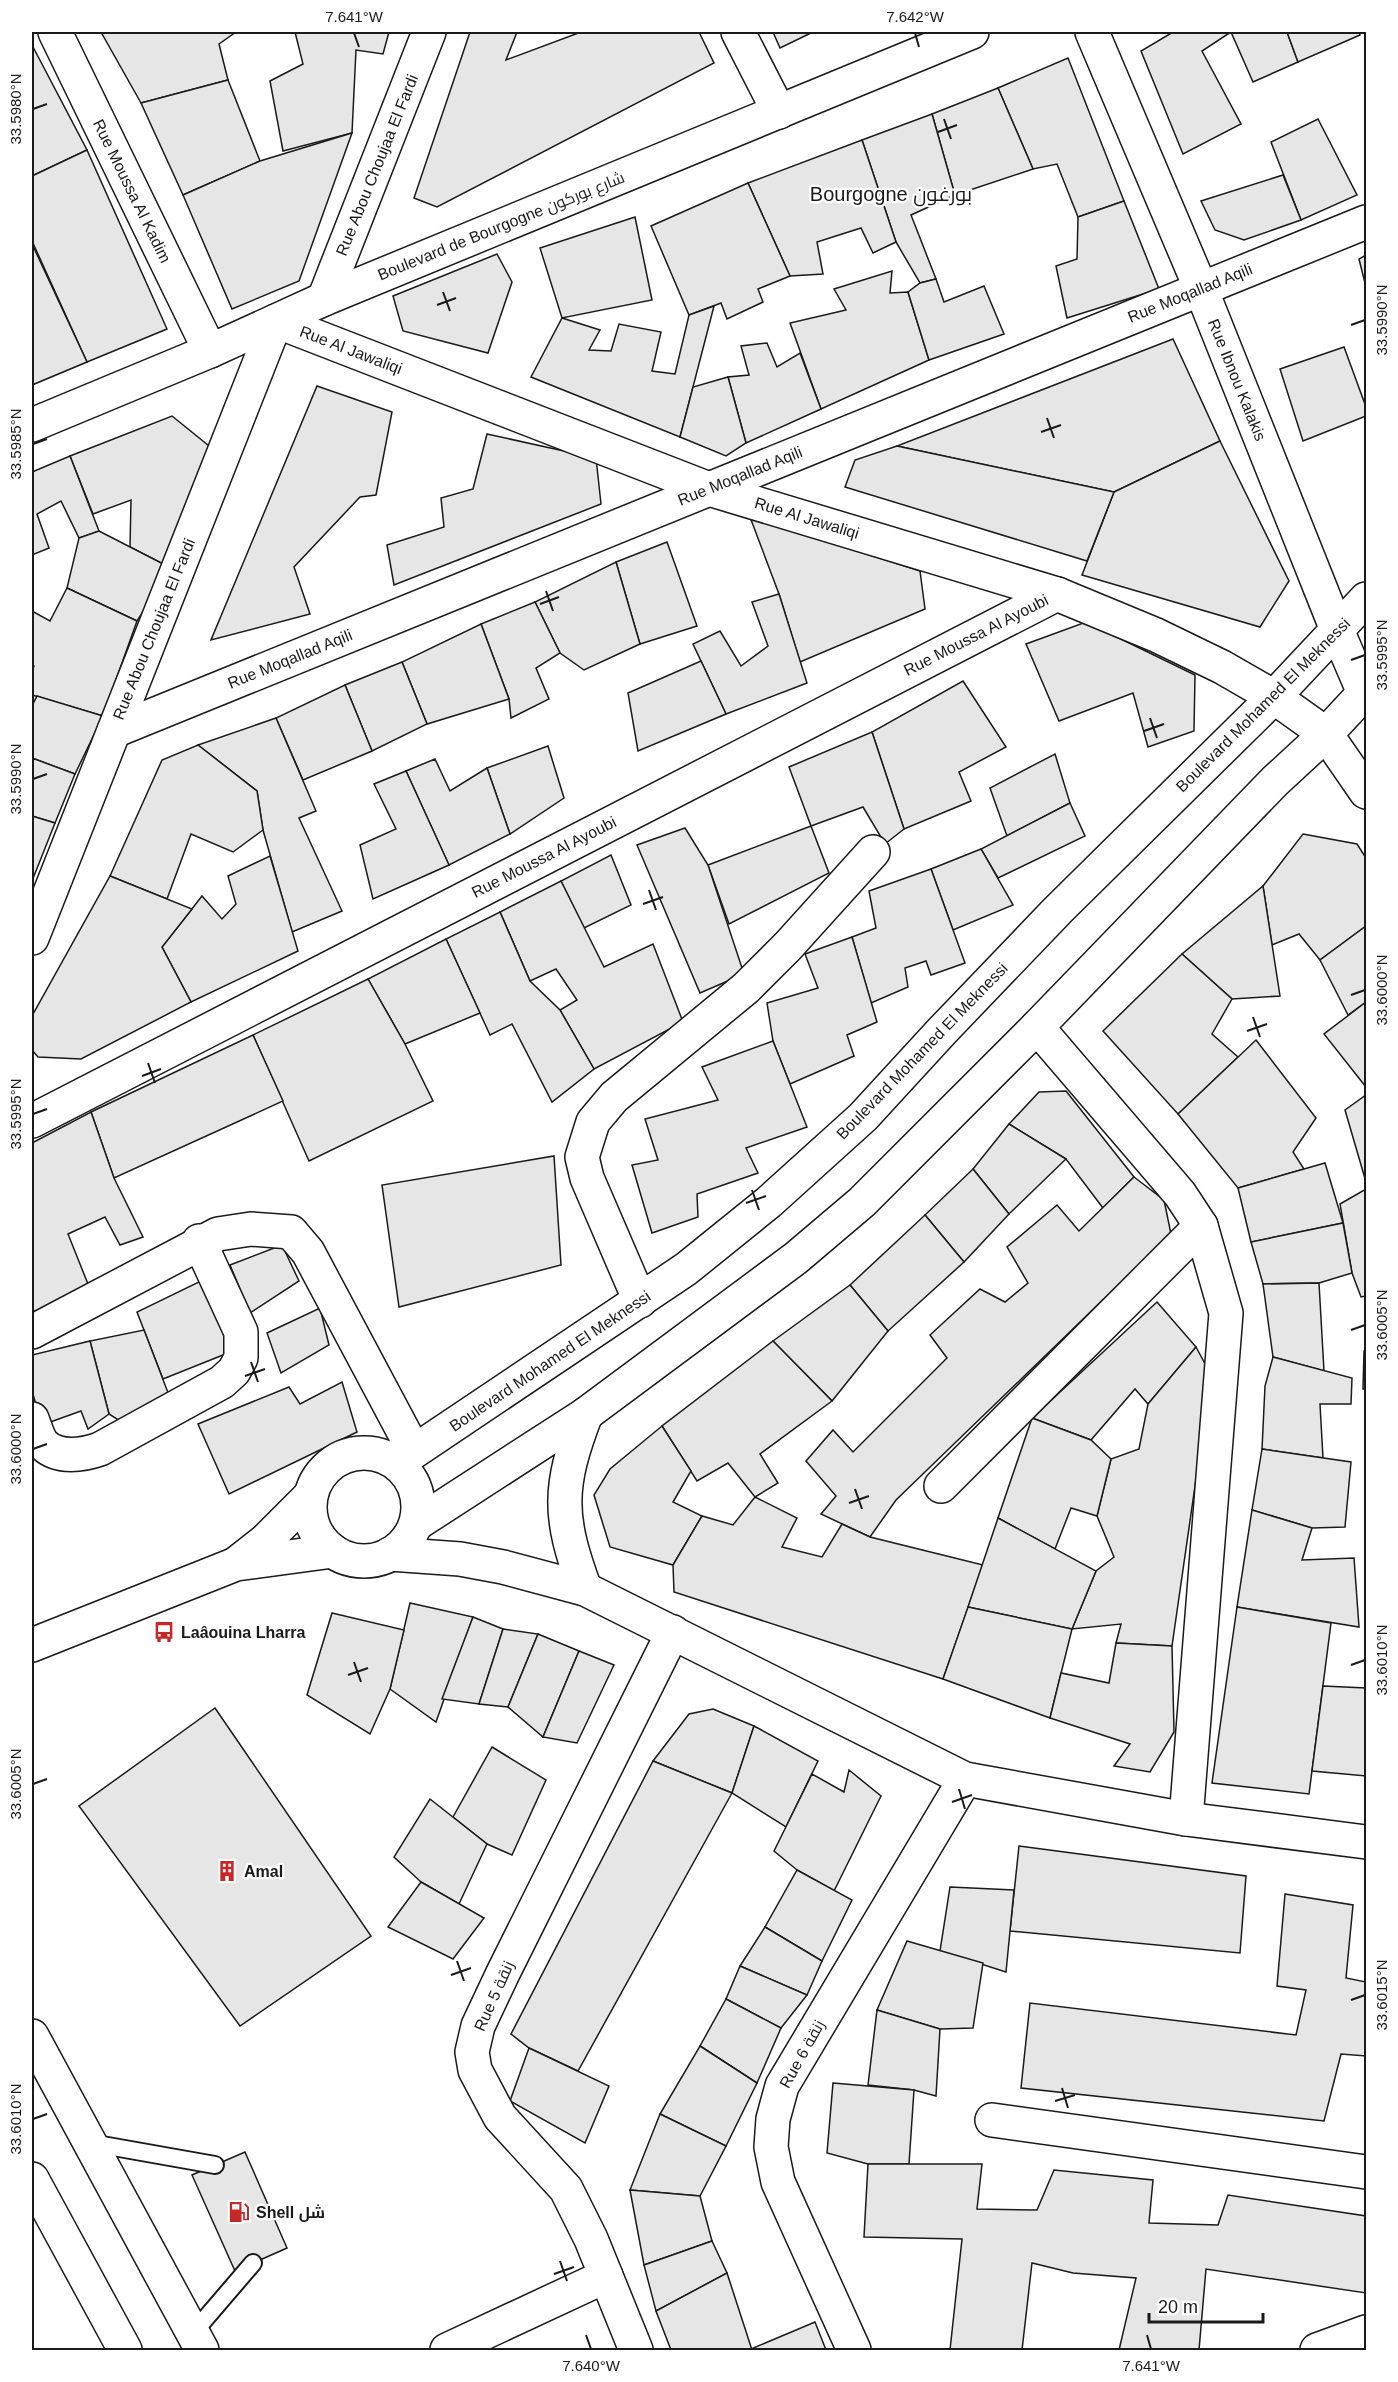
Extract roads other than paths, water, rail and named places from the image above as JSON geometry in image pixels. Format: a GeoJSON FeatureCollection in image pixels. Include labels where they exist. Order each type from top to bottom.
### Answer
{"type":"FeatureCollection","features":[{"type":"Feature","properties":{"kind":"street","name":"Rue Moussa Al Kadim"},"geometry":{"type":"LineString","coordinates":[[55,32],[210,351]]}},
{"type":"Feature","properties":{"kind":"street","name":"Rue Abou Choujaa El Fardi"},"geometry":{"type":"LineString","coordinates":[[324,299],[429,32]]}},
{"type":"Feature","properties":{"kind":"street"},"geometry":{"type":"LineString","coordinates":[[738,32],[779,112]]}},
{"type":"Feature","properties":{"kind":"street","name":"Boulevard de Bourgogne شارع بوركون"},"geometry":{"type":"LineString","coordinates":[[32,424],[210,351],[324,299],[972,32]]}},
{"type":"Feature","properties":{"kind":"street","name":"Rue Ibnou Kalakis"},"geometry":{"type":"LineString","coordinates":[[1092,32],[1201,289],[1336,630],[1366,692]]}},
{"type":"Feature","properties":{"kind":"street","name":"Rue Moqallad Aqili"},"geometry":{"type":"LineString","coordinates":[[114,731],[1366,222]]}},
{"type":"Feature","properties":{"kind":"street","name":"Rue Abou Choujaa El Fardi"},"geometry":{"type":"LineString","coordinates":[[32,938],[276,321]]}},
{"type":"Feature","properties":{"kind":"street","name":"Rue Al Jawaliqi"},"geometry":{"type":"LineString","coordinates":[[276,321],[709,489],[1057,594],[1156,635],[1222,667],[1274,697],[1326,734],[1366,792]]}},
{"type":"Feature","properties":{"kind":"street","name":"Rue Moussa Al Ayoubi"},"geometry":{"type":"LineString","coordinates":[[32,1121],[1057,594]]}},
{"type":"Feature","properties":{"kind":"street","name":"Boulevard Mohamed El Meknessi"},"geometry":{"type":"LineString","coordinates":[[406,1457],[686,1269],[769,1202],[864,1117],[942,1030],[1058,910],[1274,697],[1366,599]]}},
{"type":"Feature","properties":{"kind":"street"},"geometry":{"type":"LineString","coordinates":[[311,1495],[311,1516],[319,1536],[333,1551],[351,1560],[371,1561],[586,1414],[764,1283],[862,1202],[1037,1027],[1275,781],[1326,734],[1366,692]]}},
{"type":"Feature","properties":{"kind":"street"},"geometry":{"type":"LineString","coordinates":[[640,1301],[587,1178],[582,1156],[593,1122],[614,1097],[746,988],[788,946],[873,852]]}},
{"type":"Feature","properties":{"kind":"street"},"geometry":{"type":"LineString","coordinates":[[1037,1027],[1180,1194],[1201,1226],[1226,1313],[1185,1820]]}},
{"type":"Feature","properties":{"kind":"street"},"geometry":{"type":"LineString","coordinates":[[941,1486],[1201,1226]]}},
{"type":"Feature","properties":{"kind":"street"},"geometry":{"type":"LineString","coordinates":[[32,1332],[199,1241],[218,1234],[251,1229],[291,1232],[301,1240],[406,1457],[418,1502],[405,1537]]}},
{"type":"Feature","properties":{"kind":"street"},"geometry":{"type":"LineString","coordinates":[[32,1419],[43,1444],[58,1453],[84,1454],[100,1449],[204,1393],[234,1371],[241,1358],[241,1332],[199,1241]]}},
{"type":"Feature","properties":{"kind":"street"},"geometry":{"type":"LineString","coordinates":[[585,1589],[564,1520],[564,1489],[571,1451],[586,1414]]}},
{"type":"Feature","properties":{"kind":"street"},"geometry":{"type":"LineString","coordinates":[[236,1564],[266,1541],[311,1495],[320,1476],[336,1461],[356,1453],[406,1457]]}},
{"type":"Feature","properties":{"kind":"street"},"geometry":{"type":"LineString","coordinates":[[405,1537],[460,1559],[503,1567],[585,1589],[965,1779],[1185,1820],[1366,1842]]}},
{"type":"Feature","properties":{"kind":"street"},"geometry":{"type":"LineString","coordinates":[[32,1645],[236,1564],[333,1551]]}},
{"type":"Feature","properties":{"kind":"street","name":"Rue 5 زنقة"},"geometry":{"type":"LineString","coordinates":[[636,2350],[606,2276],[566,2189],[500,2117],[486,2096],[475,2070],[472,2052],[478,2026],[503,1973],[673,1632]]}},
{"type":"Feature","properties":{"kind":"street","name":"Rue 6 زنقة"},"geometry":{"type":"LineString","coordinates":[[854,2350],[778,2182],[771,2147],[773,2119],[782,2086],[965,1779]]}},
{"type":"Feature","properties":{"kind":"street"},"geometry":{"type":"LineString","coordinates":[[32,2036],[198,2342]]}},
{"type":"Feature","properties":{"kind":"street"},"geometry":{"type":"LineString","coordinates":[[992,2120],[1366,2172]]}},
{"type":"Feature","properties":{"kind":"street"},"geometry":{"type":"LineString","coordinates":[[32,2179],[125,2350]]}},
{"type":"Feature","properties":{"kind":"street"},"geometry":{"type":"LineString","coordinates":[[447,2350],[606,2276]]}},
{"type":"Feature","properties":{"kind":"street"},"geometry":{"type":"LineString","coordinates":[[1317,2350],[1366,2332]]}},
{"type":"Feature","properties":{"kind":"lane"},"geometry":{"type":"LineString","coordinates":[[91,2143],[215,2165]]}},
{"type":"Feature","properties":{"kind":"lane"},"geometry":{"type":"LineString","coordinates":[[198,2342],[252,2263]]}},
{"type":"Feature","properties":{"kind":"place","name":"Laâouina Lharra"},"geometry":{"type":"Point","coordinates":[164,1632]}},
{"type":"Feature","properties":{"kind":"place","name":"Amal"},"geometry":{"type":"Point","coordinates":[227,1871]}},
{"type":"Feature","properties":{"kind":"place","name":"Shell شل"},"geometry":{"type":"Point","coordinates":[239,2212]}},
{"type":"Feature","properties":{"kind":"district","name":"Bourgogne بورغون"},"geometry":{"type":"Point","coordinates":[891,194]}}]}
